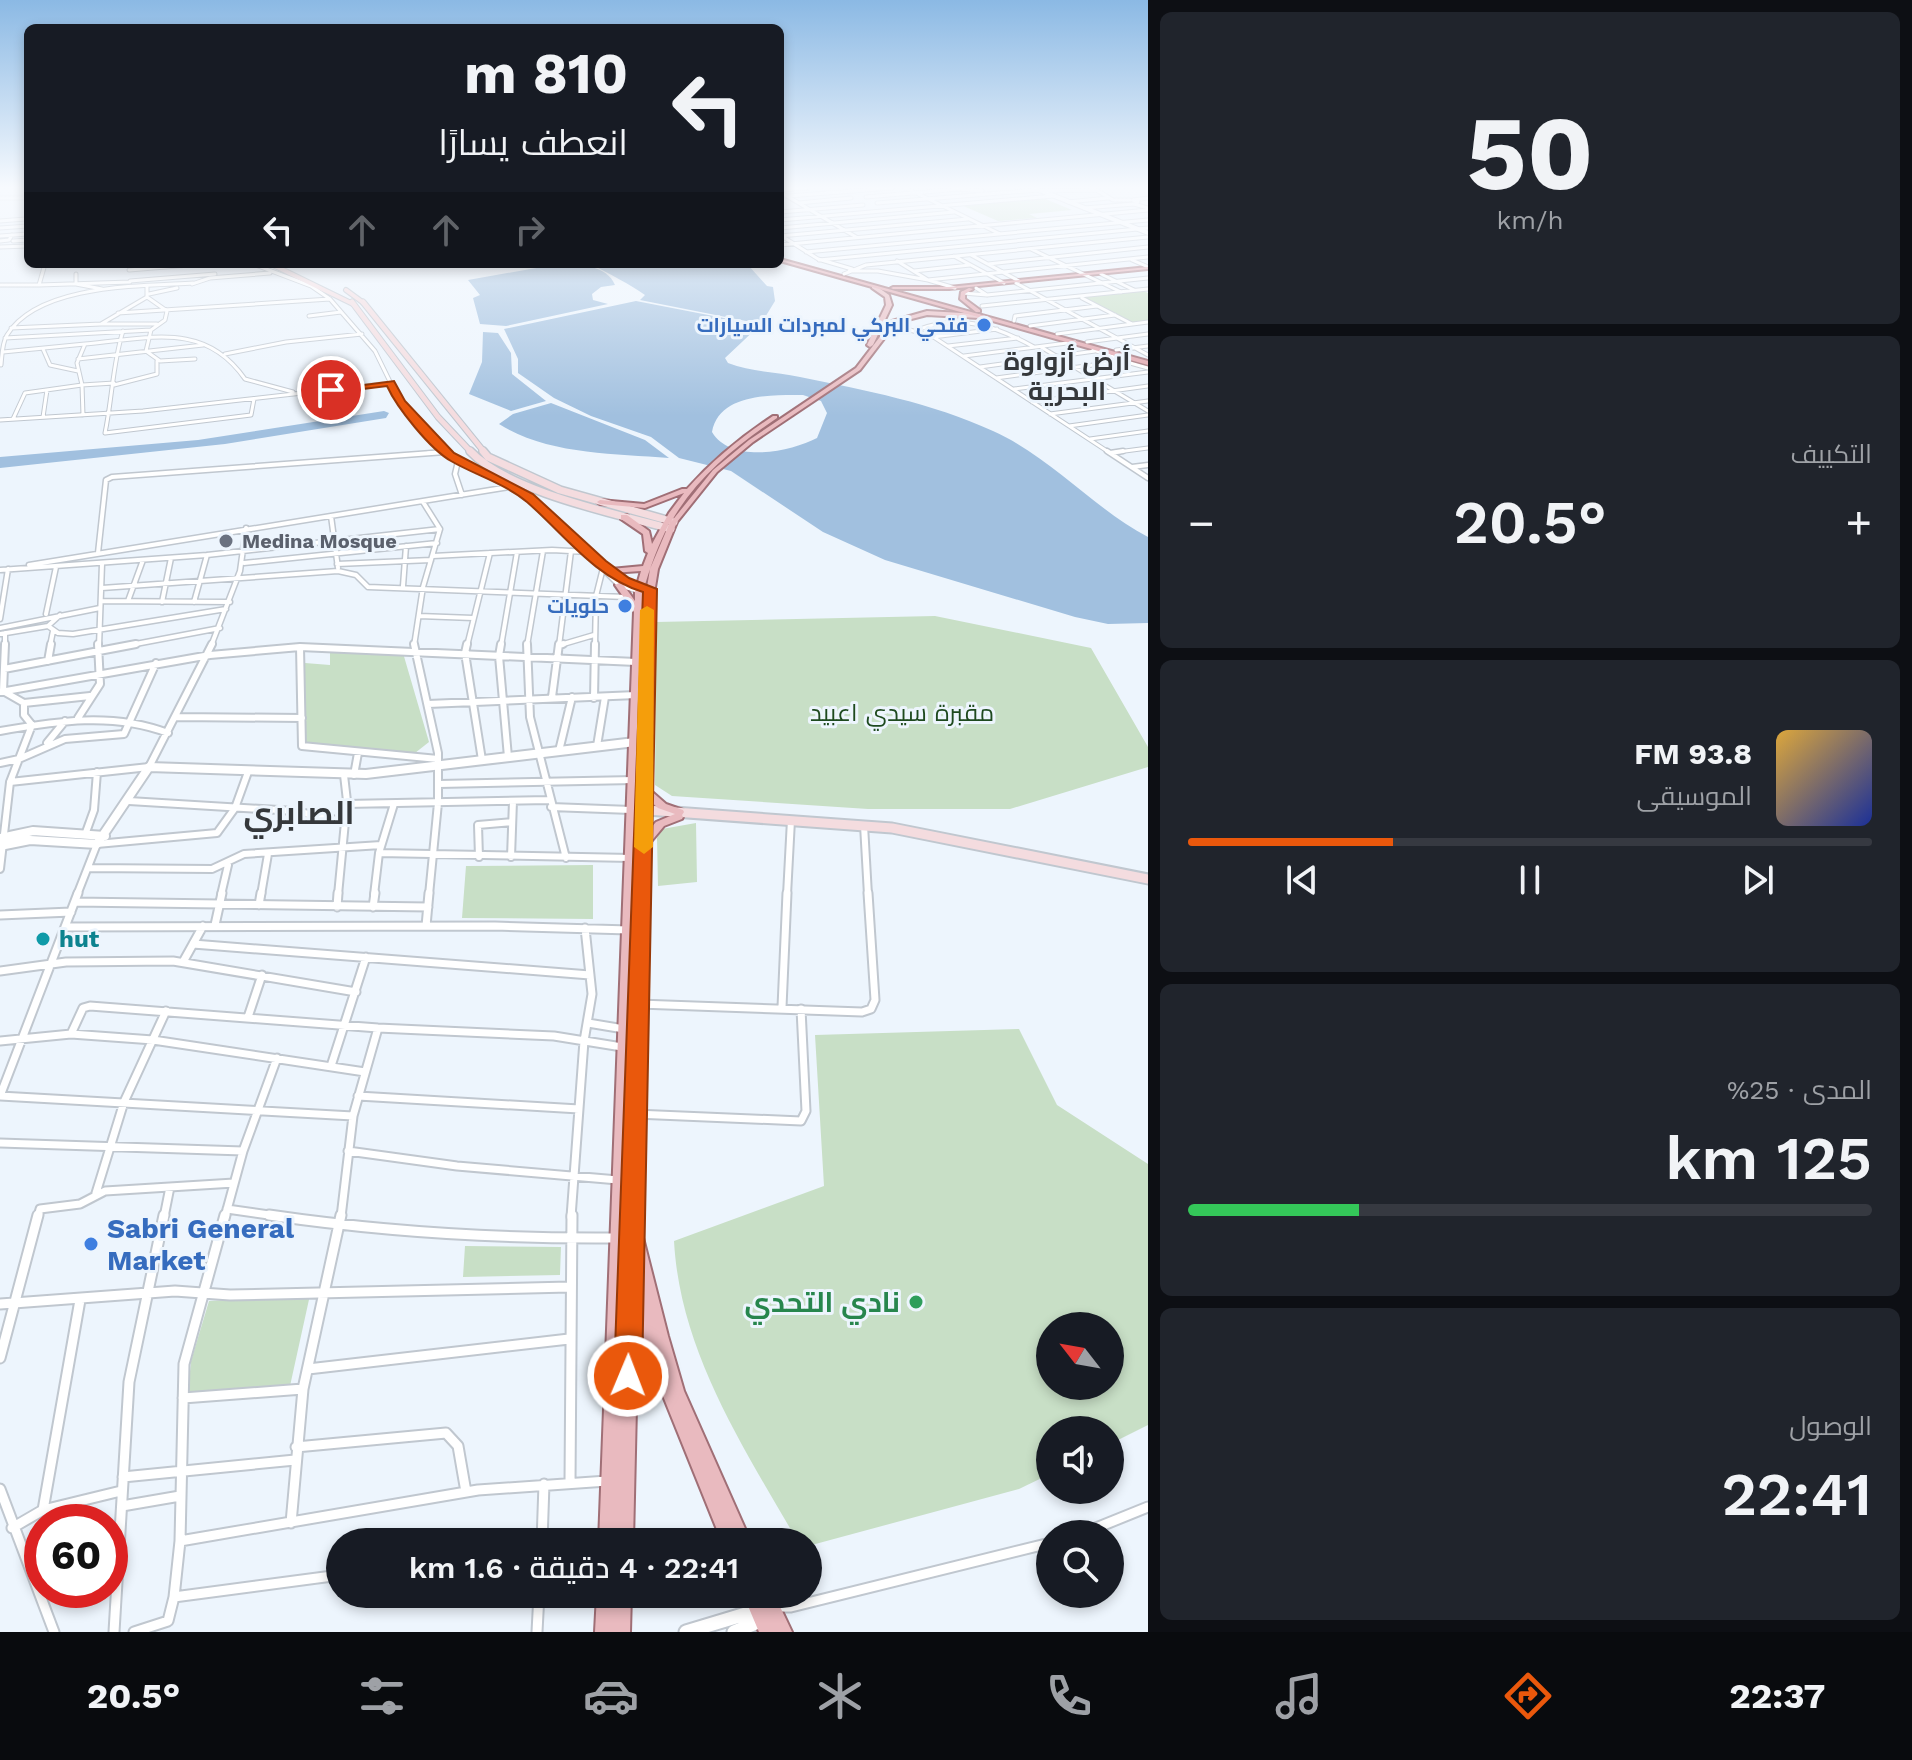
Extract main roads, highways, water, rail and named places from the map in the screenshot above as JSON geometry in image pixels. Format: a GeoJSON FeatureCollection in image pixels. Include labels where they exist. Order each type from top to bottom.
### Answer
{"type":"FeatureCollection","features":[{"type":"Feature","properties":{"kind":"highway"},"geometry":{"type":"LineString","coordinates":[[800,264],[916,300],[981,312],[1075,342],[1116,350],[1148,364]]}},
{"type":"Feature","properties":{"kind":"highway"},"geometry":{"type":"LineString","coordinates":[[812,264],[848,271],[893,288],[1014,321],[1148,364]]}},
{"type":"Feature","properties":{"kind":"highway"},"geometry":{"type":"LineString","coordinates":[[1083,275],[1148,268]]}},
{"type":"Feature","properties":{"kind":"highway"},"geometry":{"type":"LineString","coordinates":[[952,288],[963,293],[1018,282],[1148,268]]}},
{"type":"Feature","properties":{"kind":"highway"},"geometry":{"type":"LineString","coordinates":[[893,288],[952,288],[1018,282]]}},
{"type":"Feature","properties":{"kind":"highway"},"geometry":{"type":"LineString","coordinates":[[918,289],[963,302],[981,312]]}},
{"type":"Feature","properties":{"kind":"highway"},"geometry":{"type":"LineString","coordinates":[[963,293],[963,302]]}},
{"type":"Feature","properties":{"kind":"highway"},"geometry":{"type":"LineString","coordinates":[[916,300],[924,296]]}},
{"type":"Feature","properties":{"kind":"main road"},"geometry":{"type":"LineString","coordinates":[[280,268],[343,295],[371,326],[465,449],[496,472],[536,489],[624,517],[668,524]]}},
{"type":"Feature","properties":{"kind":"main road"},"geometry":{"type":"LineString","coordinates":[[294,268],[312,275]]}},
{"type":"Feature","properties":{"kind":"main road"},"geometry":{"type":"LineString","coordinates":[[339,286],[364,303],[481,451],[535,480],[668,524]]}},
{"type":"Feature","properties":{"kind":"main road"},"geometry":{"type":"LineString","coordinates":[[874,287],[894,310]]}},
{"type":"Feature","properties":{"kind":"main road"},"geometry":{"type":"LineString","coordinates":[[894,310],[981,312]]}},
{"type":"Feature","properties":{"kind":"main road"},"geometry":{"type":"LineString","coordinates":[[838,380],[862,357],[894,310]]}},
{"type":"Feature","properties":{"kind":"main road"},"geometry":{"type":"LineString","coordinates":[[725,1528],[661,1371],[630,1260],[624,1226],[621,1180],[635,812],[637,610],[668,524],[732,445],[870,357],[886,330],[908,312]]}},
{"type":"Feature","properties":{"kind":"main road"},"geometry":{"type":"LineString","coordinates":[[600,502],[654,504],[693,485],[710,471]]}},
{"type":"Feature","properties":{"kind":"main road"},"geometry":{"type":"LineString","coordinates":[[647,563],[693,485]]}},
{"type":"Feature","properties":{"kind":"main road"},"geometry":{"type":"LineString","coordinates":[[608,1528],[624,1226],[635,1114],[644,843],[635,812],[644,789],[646,533],[624,517]]}},
{"type":"Feature","properties":{"kind":"main road"},"geometry":{"type":"LineString","coordinates":[[605,568],[647,563]]}},
{"type":"Feature","properties":{"kind":"main road"},"geometry":{"type":"LineString","coordinates":[[619,585],[637,610]]}},
{"type":"Feature","properties":{"kind":"main road"},"geometry":{"type":"LineString","coordinates":[[644,789],[662,806],[679,814]]}},
{"type":"Feature","properties":{"kind":"main road"},"geometry":{"type":"LineString","coordinates":[[635,812],[864,825],[912,831],[1148,879]]}},
{"type":"Feature","properties":{"kind":"main road"},"geometry":{"type":"LineString","coordinates":[[644,843],[655,828],[679,814]]}},
{"type":"Feature","properties":{"kind":"main road"},"geometry":{"type":"LineString","coordinates":[[624,1226],[677,1392],[736,1528]]}},
{"type":"Feature","properties":{"kind":"main road"},"geometry":{"type":"LineString","coordinates":[[624,1528],[630,1260]]}},
{"type":"Feature","properties":{"kind":"main road"},"geometry":{"type":"LineString","coordinates":[[604,1632],[605,1608]]}},
{"type":"Feature","properties":{"kind":"main road"},"geometry":{"type":"LineString","coordinates":[[621,1632],[622,1608]]}},
{"type":"Feature","properties":{"kind":"water"},"geometry":{"type":"Polygon","coordinates":[[[536,268],[593,268],[606,273],[615,285],[601,287],[592,294],[593,300],[608,304],[506,326],[480,324],[473,298],[480,295],[468,280],[536,268]]]}},
{"type":"Feature","properties":{"kind":"water"},"geometry":{"type":"Polygon","coordinates":[[[598,268],[751,268],[767,286],[773,287],[775,301],[761,324],[640,300],[645,295],[598,268]]]}},
{"type":"Feature","properties":{"kind":"water"},"geometry":{"type":"Polygon","coordinates":[[[636,301],[760,325],[725,358],[728,363],[898,398],[993,431],[1034,454],[1109,512],[1148,537],[1148,623],[1108,624],[1075,617],[885,560],[823,532],[731,471],[679,458],[651,437],[591,416],[554,398],[518,373],[518,359],[504,329],[636,301]],[[803,395],[748,399],[725,410],[712,432],[721,442],[746,452],[792,447],[817,438],[827,413],[821,401],[803,395]]]}},
{"type":"Feature","properties":{"kind":"water"},"geometry":{"type":"Polygon","coordinates":[[[483,332],[498,333],[511,353],[512,374],[546,401],[511,411],[469,394],[482,362],[483,332]]]}},
{"type":"Feature","properties":{"kind":"water"},"geometry":{"type":"Polygon","coordinates":[[[551,403],[645,440],[669,458],[560,447],[539,442],[499,424],[513,414],[551,403]]]}},
{"type":"Feature","properties":{"kind":"water"},"geometry":{"type":"Polygon","coordinates":[[[384,411],[389,413],[386,418],[225,444],[0,468],[0,457],[198,440],[384,411]]]}},
{"type":"Feature","properties":{"kind":"place","name":"فتحي البركي لمبردات السيارات"},"geometry":{"type":"Point","coordinates":[984,325]}},
{"type":"Feature","properties":{"kind":"place","name":"Medina Mosque"},"geometry":{"type":"Point","coordinates":[226,541]}},
{"type":"Feature","properties":{"kind":"place","name":"حلويات"},"geometry":{"type":"Point","coordinates":[625,606]}},
{"type":"Feature","properties":{"kind":"place","name":"hut"},"geometry":{"type":"Point","coordinates":[43,939]}},
{"type":"Feature","properties":{"kind":"place","name":"Sabri General Market"},"geometry":{"type":"Point","coordinates":[91,1244]}},
{"type":"Feature","properties":{"kind":"place","name":"نادي التحدي"},"geometry":{"type":"Point","coordinates":[916,1302]}},
{"type":"Feature","properties":{"kind":"district","name":"أرض أزواوة البحرية"},"geometry":{"type":"Point","coordinates":[1067,376]}},
{"type":"Feature","properties":{"kind":"district","name":"الصابري"},"geometry":{"type":"Point","coordinates":[299,813]}},
{"type":"Feature","properties":{"kind":"park label","name":"مقبرة سيدي اعبيد"},"geometry":{"type":"Point","coordinates":[902,713]}}]}
